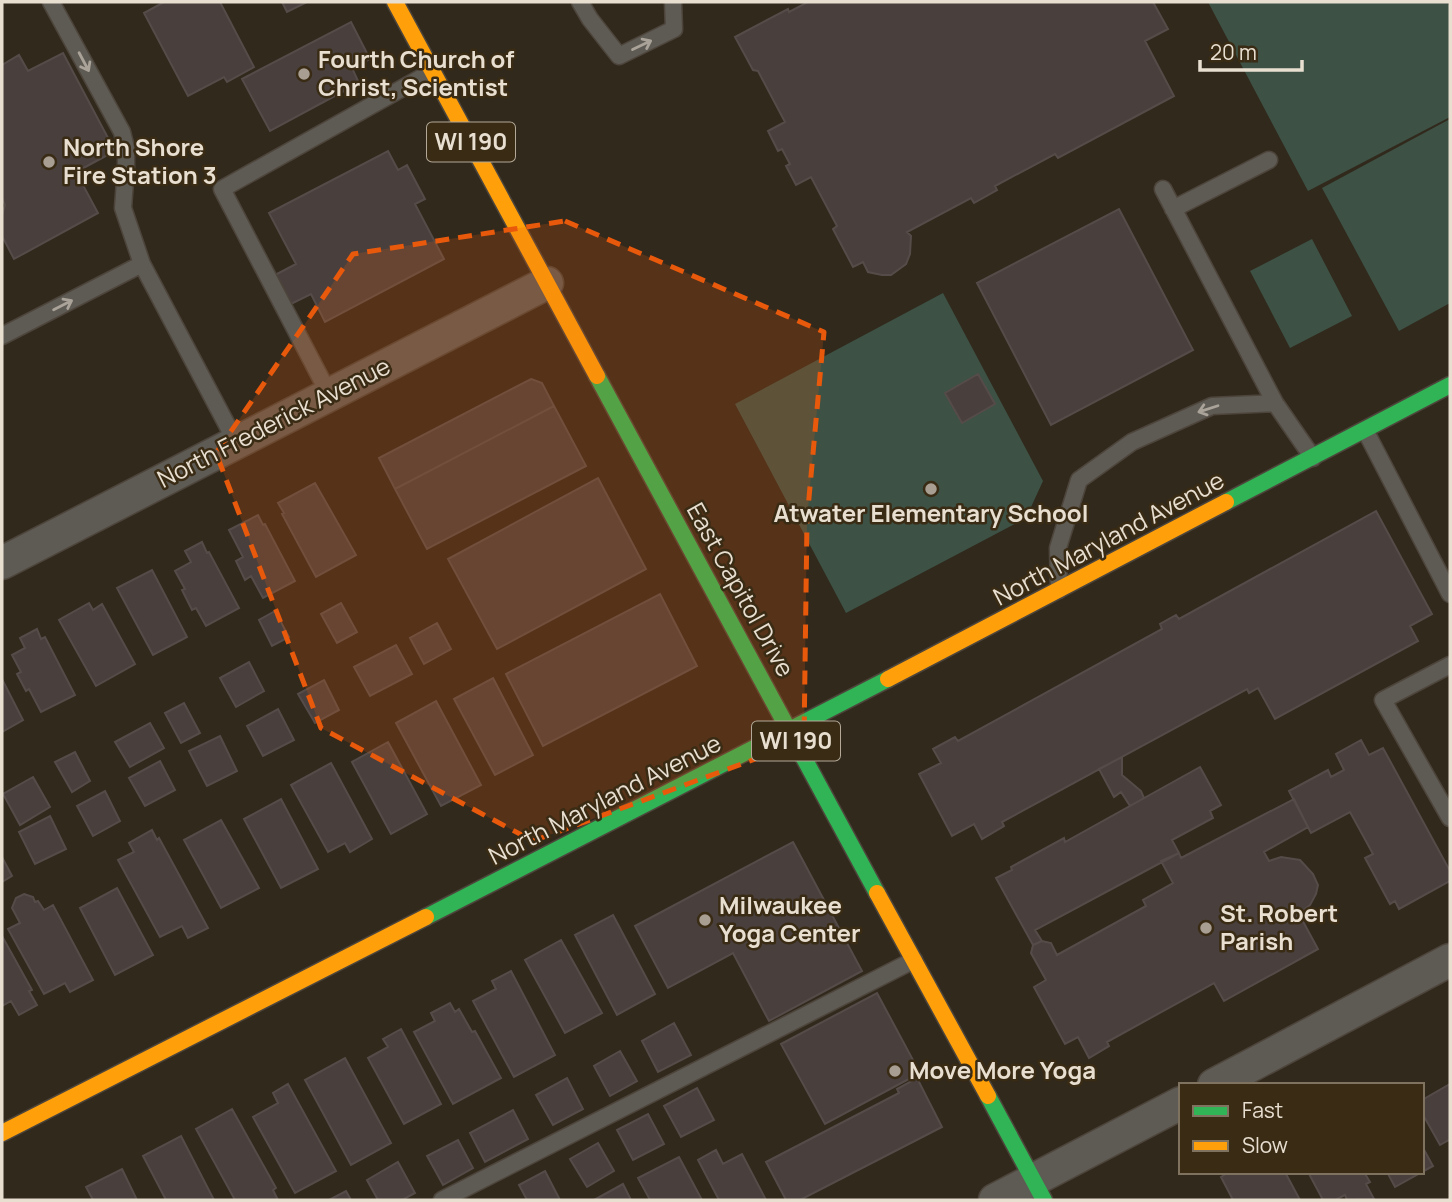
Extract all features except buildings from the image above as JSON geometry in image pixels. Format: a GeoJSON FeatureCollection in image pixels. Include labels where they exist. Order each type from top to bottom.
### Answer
{"type":"FeatureCollection","features":[{"type":"Feature","properties":{"kind":"street","name":"East Capitol Drive"},"geometry":{"type":"LineString","coordinates":[[395,2],[1039,1191]]}},
{"type":"Feature","properties":{"kind":"street","name":"North Frederick Avenue"},"geometry":{"type":"LineString","coordinates":[[2,563],[547,283]]}},
{"type":"Feature","properties":{"kind":"street","name":"North Maryland Avenue"},"geometry":{"type":"LineString","coordinates":[[2,1133],[790,731],[1450,385]]}},
{"type":"Feature","properties":{"kind":"street"},"geometry":{"type":"LineString","coordinates":[[1218,1083],[1450,960]]}},
{"type":"Feature","properties":{"kind":"street"},"geometry":{"type":"LineString","coordinates":[[995,1200],[1039,1191],[1179,1103]]}},
{"type":"Feature","properties":{"kind":"lane"},"geometry":{"type":"LineString","coordinates":[[51,2],[122,132],[126,158],[123,208],[142,264],[236,442]]}},
{"type":"Feature","properties":{"kind":"lane"},"geometry":{"type":"LineString","coordinates":[[580,2],[619,56],[674,29],[673,2]]}},
{"type":"Feature","properties":{"kind":"lane"},"geometry":{"type":"LineString","coordinates":[[329,394],[222,189],[433,71]]}},
{"type":"Feature","properties":{"kind":"lane"},"geometry":{"type":"LineString","coordinates":[[1173,209],[1269,160]]}},
{"type":"Feature","properties":{"kind":"lane"},"geometry":{"type":"LineString","coordinates":[[1163,189],[1275,403],[1313,458]]}},
{"type":"Feature","properties":{"kind":"lane"},"geometry":{"type":"LineString","coordinates":[[2,336],[142,264]]}},
{"type":"Feature","properties":{"kind":"lane"},"geometry":{"type":"LineString","coordinates":[[1059,590],[1058,548],[1079,480],[1132,442],[1212,405],[1275,403]]}},
{"type":"Feature","properties":{"kind":"lane"},"geometry":{"type":"LineString","coordinates":[[1365,430],[1450,594]]}},
{"type":"Feature","properties":{"kind":"lane"},"geometry":{"type":"LineString","coordinates":[[1450,664],[1383,700],[1450,818]]}},
{"type":"Feature","properties":{"kind":"lane"},"geometry":{"type":"LineString","coordinates":[[442,1200],[914,960]]}},
{"type":"Feature","properties":{"kind":"highlighted area"},"geometry":{"type":"Polygon","coordinates":[[[565,221],[824,332],[807,520],[804,741],[533,841],[321,728],[216,453],[353,254],[565,221]]]}},
{"type":"Feature","properties":{"kind":"green space"},"geometry":{"type":"Polygon","coordinates":[[[1208,2],[1447,2],[1450,7],[1450,117],[1308,191],[1208,2]]]}},
{"type":"Feature","properties":{"kind":"green space"},"geometry":{"type":"Polygon","coordinates":[[[1450,119],[1450,303],[1399,331],[1322,188],[1450,119]]]}},
{"type":"Feature","properties":{"kind":"green space"},"geometry":{"type":"Polygon","coordinates":[[[1312,239],[1352,316],[1290,348],[1250,271],[1312,239]]]}},
{"type":"Feature","properties":{"kind":"green space"},"geometry":{"type":"Polygon","coordinates":[[[943,293],[1043,481],[1026,518],[846,613],[735,404],[943,293]]]}},
{"type":"Feature","properties":{"kind":"traffic: fast"},"geometry":{"type":"LineString","coordinates":[[597,376],[877,893]]}},
{"type":"Feature","properties":{"kind":"traffic: fast"},"geometry":{"type":"LineString","coordinates":[[1226,502],[1450,385]]}},
{"type":"Feature","properties":{"kind":"traffic: fast"},"geometry":{"type":"LineString","coordinates":[[426,917],[888,679]]}},
{"type":"Feature","properties":{"kind":"traffic: fast"},"geometry":{"type":"LineString","coordinates":[[988,1096],[1044,1200]]}},
{"type":"Feature","properties":{"kind":"traffic: slow"},"geometry":{"type":"LineString","coordinates":[[395,2],[597,376]]}},
{"type":"Feature","properties":{"kind":"traffic: slow"},"geometry":{"type":"LineString","coordinates":[[888,679],[1226,502]]}},
{"type":"Feature","properties":{"kind":"traffic: slow"},"geometry":{"type":"LineString","coordinates":[[877,893],[988,1096]]}},
{"type":"Feature","properties":{"kind":"traffic: slow"},"geometry":{"type":"LineString","coordinates":[[2,1133],[426,917]]}},
{"type":"Feature","properties":{"kind":"place","name":"Fourth Church of Christ, Scientist"},"geometry":{"type":"Point","coordinates":[304,74]}},
{"type":"Feature","properties":{"kind":"place","name":"North Shore Fire Station 3"},"geometry":{"type":"Point","coordinates":[49,162]}},
{"type":"Feature","properties":{"kind":"place","name":"Atwater Elementary School"},"geometry":{"type":"Point","coordinates":[931,489]}},
{"type":"Feature","properties":{"kind":"place","name":"Milwaukee Yoga Center"},"geometry":{"type":"Point","coordinates":[705,920]}},
{"type":"Feature","properties":{"kind":"place","name":"St. Robert Parish"},"geometry":{"type":"Point","coordinates":[1206,928]}},
{"type":"Feature","properties":{"kind":"place","name":"Move More Yoga"},"geometry":{"type":"Point","coordinates":[895,1071]}}]}
